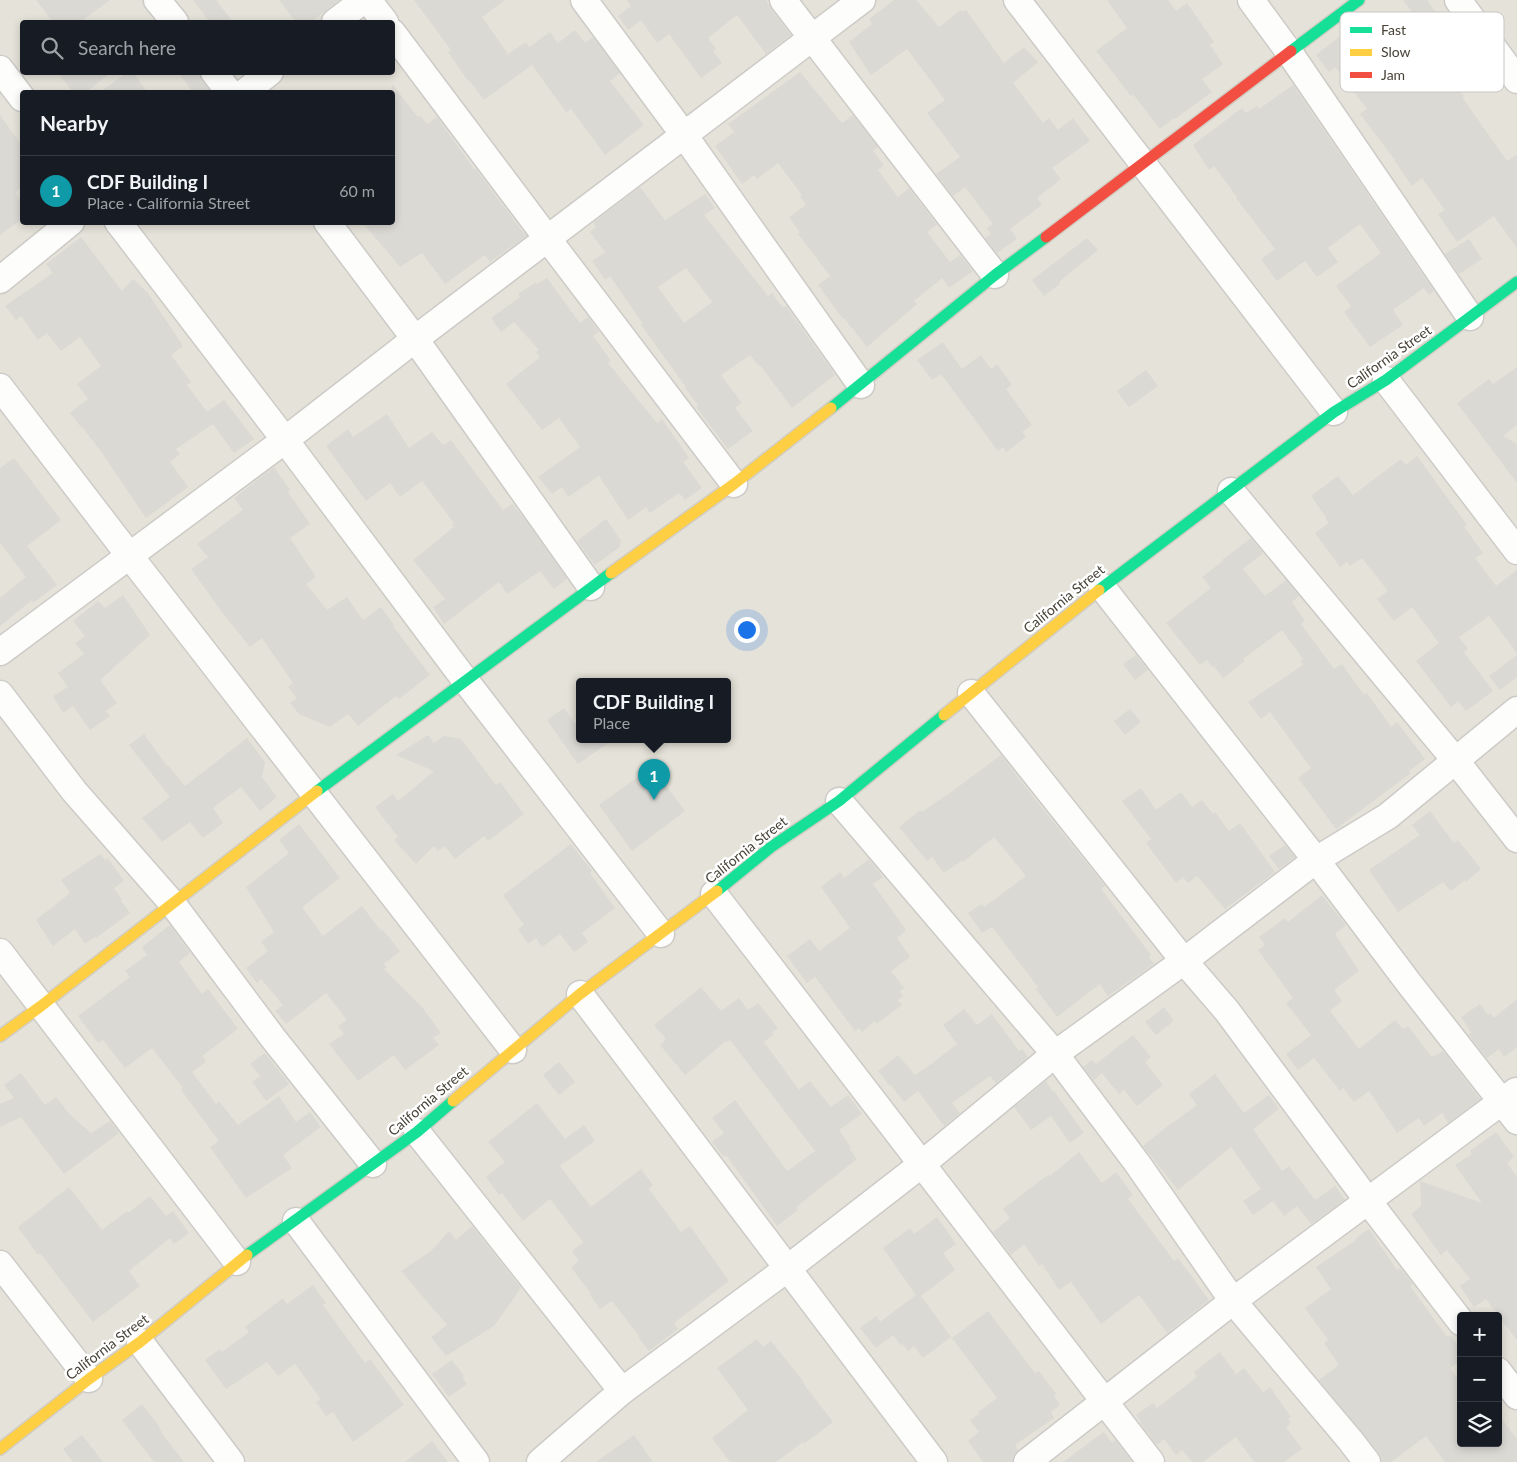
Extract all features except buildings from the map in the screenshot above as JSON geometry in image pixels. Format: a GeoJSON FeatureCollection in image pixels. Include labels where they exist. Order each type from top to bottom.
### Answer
{"type":"FeatureCollection","features":[{"type":"Feature","properties":{"kind":"street"},"geometry":{"type":"LineString","coordinates":[[157,0],[173,20]]}},
{"type":"Feature","properties":{"kind":"street"},"geometry":{"type":"LineString","coordinates":[[338,20],[364,0]]}},
{"type":"Feature","properties":{"kind":"street"},"geometry":{"type":"LineString","coordinates":[[368,0],[383,20]]}},
{"type":"Feature","properties":{"kind":"street"},"geometry":{"type":"LineString","coordinates":[[584,0],[684,135],[861,385]]}},
{"type":"Feature","properties":{"kind":"street"},"geometry":{"type":"LineString","coordinates":[[783,0],[995,275]]}},
{"type":"Feature","properties":{"kind":"street"},"geometry":{"type":"LineString","coordinates":[[0,652],[285,440],[547,238],[862,0]]}},
{"type":"Feature","properties":{"kind":"street"},"geometry":{"type":"LineString","coordinates":[[1017,0],[1334,412]]}},
{"type":"Feature","properties":{"kind":"street"},"geometry":{"type":"LineString","coordinates":[[1251,0],[1289,52],[1470,317]]}},
{"type":"Feature","properties":{"kind":"street"},"geometry":{"type":"LineString","coordinates":[[1344,12],[1360,0]]}},
{"type":"Feature","properties":{"kind":"street"},"geometry":{"type":"LineString","coordinates":[[1458,0],[1467,12]]}},
{"type":"Feature","properties":{"kind":"street"},"geometry":{"type":"LineString","coordinates":[[0,1036],[314,793],[591,587],[734,484],[861,385],[995,275],[1340,15]]}},
{"type":"Feature","properties":{"kind":"street"},"geometry":{"type":"LineString","coordinates":[[395,36],[734,484]]}},
{"type":"Feature","properties":{"kind":"street"},"geometry":{"type":"LineString","coordinates":[[1504,62],[1517,80]]}},
{"type":"Feature","properties":{"kind":"street"},"geometry":{"type":"LineString","coordinates":[[0,69],[20,95]]}},
{"type":"Feature","properties":{"kind":"street"},"geometry":{"type":"LineString","coordinates":[[216,75],[228,90]]}},
{"type":"Feature","properties":{"kind":"street"},"geometry":{"type":"LineString","coordinates":[[248,90],[266,75]]}},
{"type":"Feature","properties":{"kind":"street"},"geometry":{"type":"LineString","coordinates":[[0,280],[68,225]]}},
{"type":"Feature","properties":{"kind":"street"},"geometry":{"type":"LineString","coordinates":[[120,225],[465,680],[661,934]]}},
{"type":"Feature","properties":{"kind":"street"},"geometry":{"type":"LineString","coordinates":[[329,225],[415,339],[591,587]]}},
{"type":"Feature","properties":{"kind":"street","name":"California Street"},"geometry":{"type":"LineString","coordinates":[[0,1449],[140,1342],[237,1262],[416,1132],[580,994],[714,894],[771,847],[839,801],[1102,587],[1232,491],[1334,412],[1386,380],[1517,282]]}},
{"type":"Feature","properties":{"kind":"street"},"geometry":{"type":"LineString","coordinates":[[1386,380],[1517,551]]}},
{"type":"Feature","properties":{"kind":"street"},"geometry":{"type":"LineString","coordinates":[[0,387],[513,1050]]}},
{"type":"Feature","properties":{"kind":"street"},"geometry":{"type":"LineString","coordinates":[[1232,491],[1456,761],[1517,839]]}},
{"type":"Feature","properties":{"kind":"street"},"geometry":{"type":"LineString","coordinates":[[1027,1462],[1233,1301],[1368,1201],[1512,1105],[1408,982],[1316,860],[1102,587]]}},
{"type":"Feature","properties":{"kind":"street"},"geometry":{"type":"LineString","coordinates":[[971,693],[1184,961],[1227,1011],[1368,1201],[1457,1317]]}},
{"type":"Feature","properties":{"kind":"street"},"geometry":{"type":"LineString","coordinates":[[0,694],[74,791],[172,903],[273,1038],[373,1164]]}},
{"type":"Feature","properties":{"kind":"street"},"geometry":{"type":"LineString","coordinates":[[540,1462],[622,1391],[788,1268],[922,1164],[1055,1054],[1184,961],[1316,860],[1388,816],[1517,710]]}},
{"type":"Feature","properties":{"kind":"street"},"geometry":{"type":"LineString","coordinates":[[839,801],[1055,1054],[1137,1162],[1233,1301],[1350,1440],[1366,1462]]}},
{"type":"Feature","properties":{"kind":"street"},"geometry":{"type":"LineString","coordinates":[[714,894],[1152,1462]]}},
{"type":"Feature","properties":{"kind":"street"},"geometry":{"type":"LineString","coordinates":[[0,952],[237,1262]]}},
{"type":"Feature","properties":{"kind":"street"},"geometry":{"type":"LineString","coordinates":[[580,994],[934,1462]]}},
{"type":"Feature","properties":{"kind":"street"},"geometry":{"type":"LineString","coordinates":[[416,1132],[622,1391]]}},
{"type":"Feature","properties":{"kind":"street"},"geometry":{"type":"LineString","coordinates":[[296,1221],[476,1462]]}},
{"type":"Feature","properties":{"kind":"street"},"geometry":{"type":"LineString","coordinates":[[0,1264],[90,1379]]}},
{"type":"Feature","properties":{"kind":"street"},"geometry":{"type":"LineString","coordinates":[[140,1342],[231,1462]]}},
{"type":"Feature","properties":{"kind":"street"},"geometry":{"type":"LineString","coordinates":[[1502,1376],[1517,1396]]}},
{"type":"Feature","properties":{"kind":"shaded area"},"geometry":{"type":"Polygon","coordinates":[[[0,0],[1517,0],[1517,1462],[0,1462],[0,0]]]}},
{"type":"Feature","properties":{"kind":"traffic: fast"},"geometry":{"type":"LineString","coordinates":[[1343,12],[1359,0]]}},
{"type":"Feature","properties":{"kind":"traffic: fast"},"geometry":{"type":"LineString","coordinates":[[1291,51],[1340,14]]}},
{"type":"Feature","properties":{"kind":"traffic: fast"},"geometry":{"type":"LineString","coordinates":[[831,408],[995,275],[1046,237]]}},
{"type":"Feature","properties":{"kind":"traffic: fast"},"geometry":{"type":"LineString","coordinates":[[1099,590],[1334,412],[1386,380],[1517,282]]}},
{"type":"Feature","properties":{"kind":"traffic: fast"},"geometry":{"type":"LineString","coordinates":[[317,791],[611,573]]}},
{"type":"Feature","properties":{"kind":"traffic: fast"},"geometry":{"type":"LineString","coordinates":[[717,891],[771,847],[839,801],[944,715]]}},
{"type":"Feature","properties":{"kind":"traffic: fast"},"geometry":{"type":"LineString","coordinates":[[247,1255],[417,1132],[453,1101]]}},
{"type":"Feature","properties":{"kind":"traffic: slow"},"geometry":{"type":"LineString","coordinates":[[611,573],[734,484],[831,408]]}},
{"type":"Feature","properties":{"kind":"traffic: slow"},"geometry":{"type":"LineString","coordinates":[[944,715],[1099,590]]}},
{"type":"Feature","properties":{"kind":"traffic: slow"},"geometry":{"type":"LineString","coordinates":[[0,1036],[317,791]]}},
{"type":"Feature","properties":{"kind":"traffic: slow"},"geometry":{"type":"LineString","coordinates":[[453,1101],[580,994],[717,891]]}},
{"type":"Feature","properties":{"kind":"traffic: slow"},"geometry":{"type":"LineString","coordinates":[[0,1449],[89,1379],[140,1342],[247,1255]]}},
{"type":"Feature","properties":{"kind":"traffic: jam"},"geometry":{"type":"LineString","coordinates":[[1046,237],[1291,51]]}},
{"type":"Feature","properties":{"kind":"place","name":"CDF Building I"},"geometry":{"type":"Point","coordinates":[654,800]}}]}
